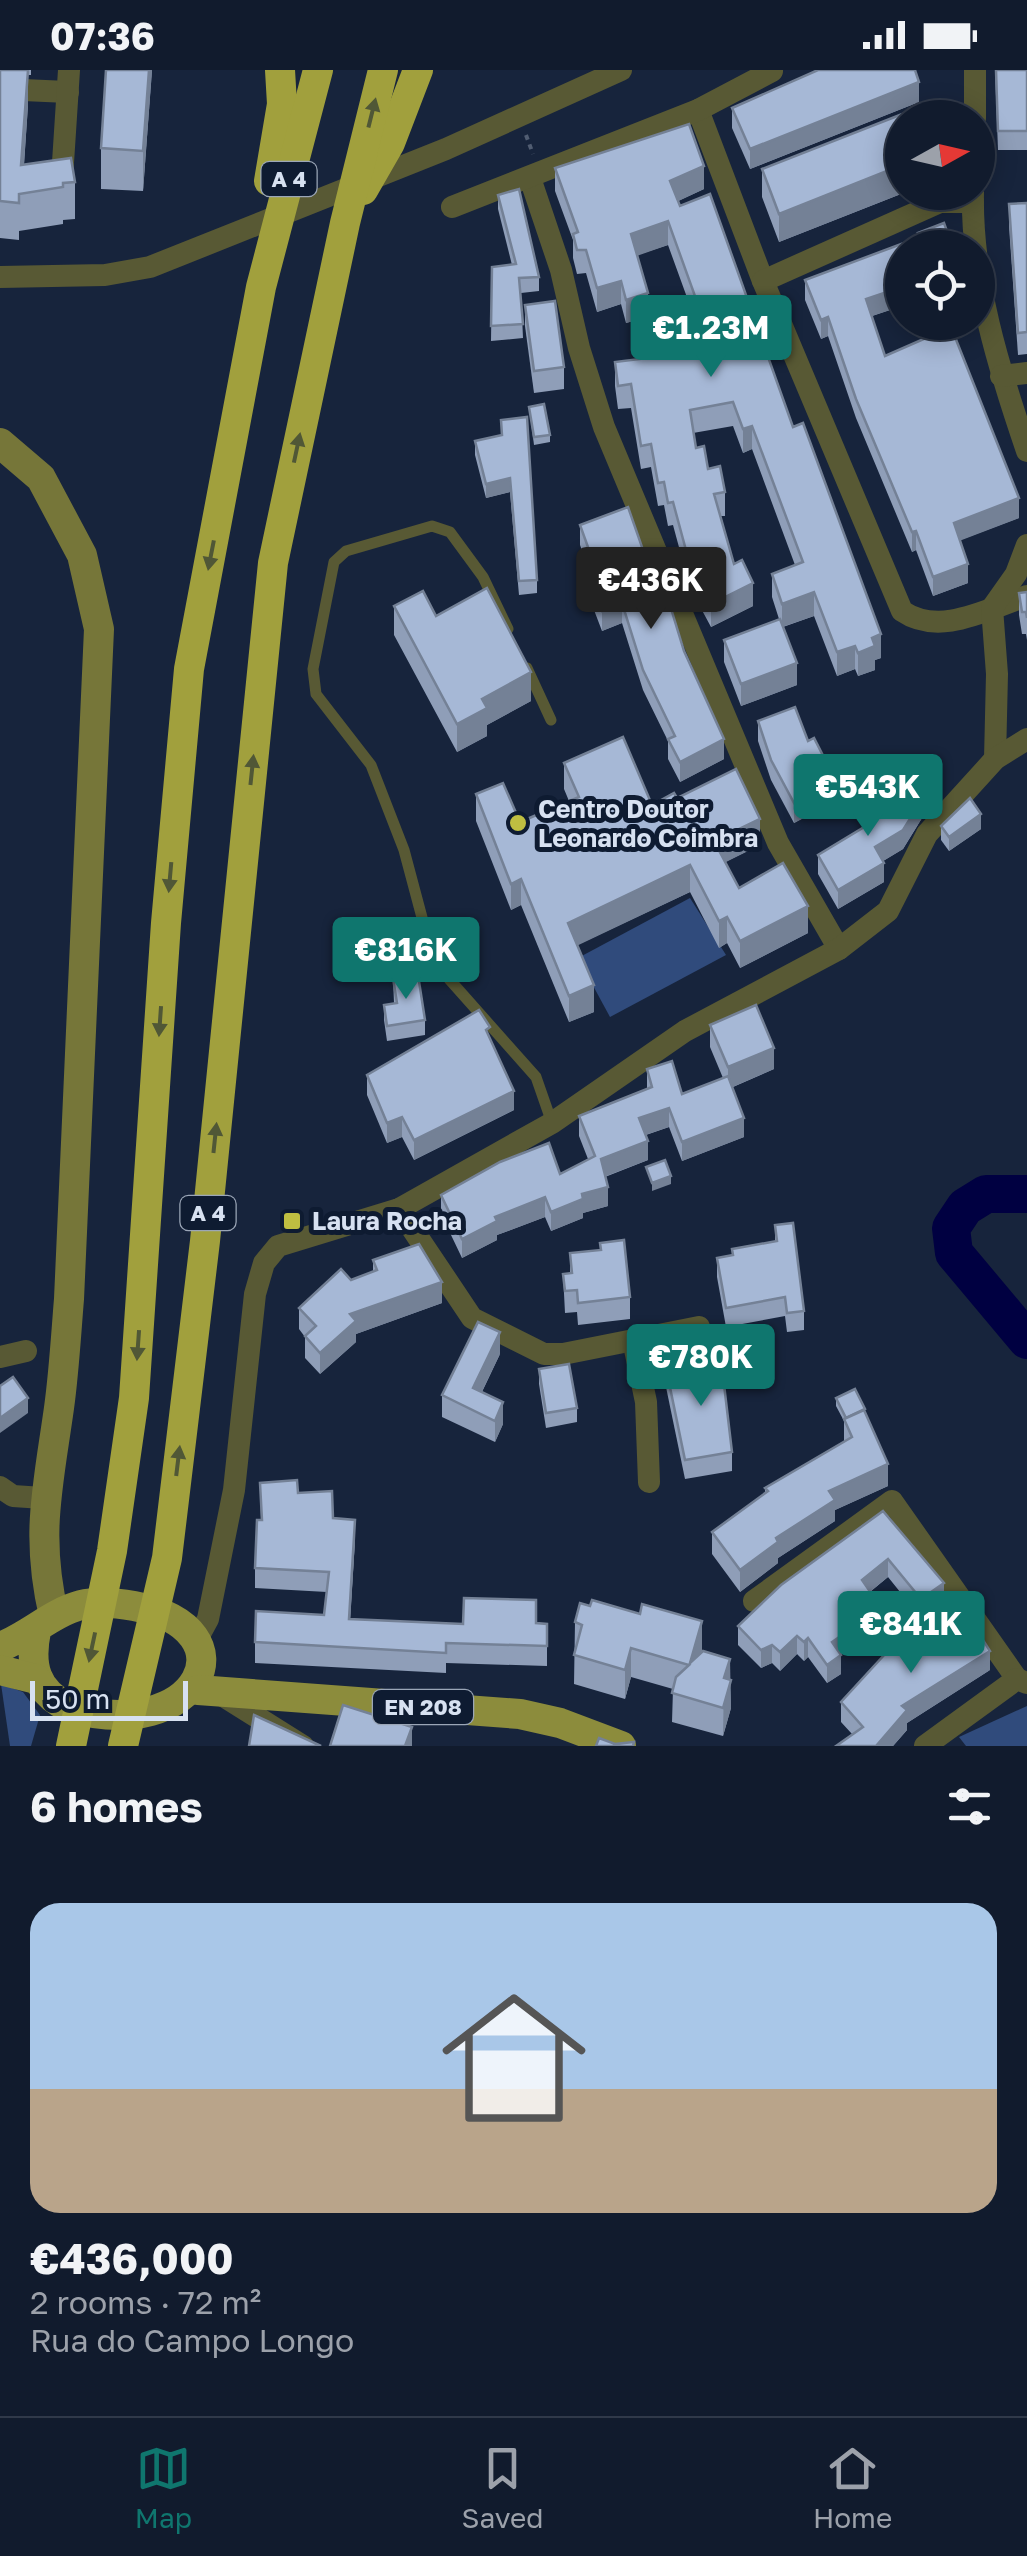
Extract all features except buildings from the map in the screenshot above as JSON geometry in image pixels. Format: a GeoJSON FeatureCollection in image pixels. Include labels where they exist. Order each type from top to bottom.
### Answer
{"type":"FeatureCollection","features":[{"type":"Feature","properties":{"kind":"highway"},"geometry":{"type":"LineString","coordinates":[[260,287],[262,209],[277,144],[280,70]]}},
{"type":"Feature","properties":{"kind":"highway","name":"A 4"},"geometry":{"type":"LineString","coordinates":[[71,1746],[112,1551],[134,1398],[166,924],[189,669],[260,287],[318,70]]}},
{"type":"Feature","properties":{"kind":"highway","name":"A 4"},"geometry":{"type":"LineString","coordinates":[[123,1746],[166,1558],[206,1241],[273,563],[344,224],[383,70]]}},
{"type":"Feature","properties":{"kind":"highway"},"geometry":{"type":"LineString","coordinates":[[344,224],[390,143],[418,70]]}},
{"type":"Feature","properties":{"kind":"main road"},"geometry":{"type":"LineString","coordinates":[[0,1648],[45,1624],[83,1604],[119,1603],[160,1611],[194,1643],[209,1692],[183,1709],[130,1725],[97,1721],[52,1699],[36,1679],[31,1655],[45,1624]]}},
{"type":"Feature","properties":{"kind":"main road"},"geometry":{"type":"LineString","coordinates":[[0,1670],[36,1679]]}},
{"type":"Feature","properties":{"kind":"main road","name":"EN 208"},"geometry":{"type":"LineString","coordinates":[[209,1692],[520,1714],[560,1723],[621,1746]]}},
{"type":"Feature","properties":{"kind":"street"},"geometry":{"type":"LineString","coordinates":[[0,277],[105,275],[150,268],[446,149],[621,70]]}},
{"type":"Feature","properties":{"kind":"street"},"geometry":{"type":"LineString","coordinates":[[452,207],[698,110],[773,70]]}},
{"type":"Feature","properties":{"kind":"street"},"geometry":{"type":"LineString","coordinates":[[975,100],[976,70]]}},
{"type":"Feature","properties":{"kind":"street"},"geometry":{"type":"LineString","coordinates":[[0,88],[68,81],[62,178]]}},
{"type":"Feature","properties":{"kind":"street"},"geometry":{"type":"LineString","coordinates":[[698,110],[763,281],[902,612],[919,623],[936,625],[1027,596]]}},
{"type":"Feature","properties":{"kind":"street"},"geometry":{"type":"LineString","coordinates":[[536,176],[578,348],[604,427],[746,772],[778,842],[839,949]]}},
{"type":"Feature","properties":{"kind":"street"},"geometry":{"type":"LineString","coordinates":[[763,281],[922,210]]}},
{"type":"Feature","properties":{"kind":"street"},"geometry":{"type":"LineString","coordinates":[[974,210],[980,269],[1001,376],[1027,451]]}},
{"type":"Feature","properties":{"kind":"street"},"geometry":{"type":"LineString","coordinates":[[1001,376],[1027,372]]}},
{"type":"Feature","properties":{"kind":"street"},"geometry":{"type":"LineString","coordinates":[[0,443],[41,478],[82,556],[98,629],[69,1299],[59,1408],[43,1498],[45,1624]]}},
{"type":"Feature","properties":{"kind":"street"},"geometry":{"type":"LineString","coordinates":[[995,759],[998,674],[992,608],[1016,574],[1027,545]]}},
{"type":"Feature","properties":{"kind":"street"},"geometry":{"type":"LineString","coordinates":[[194,1643],[208,1619],[234,1490],[256,1294],[264,1263],[278,1246],[399,1209],[552,1122],[684,1031],[839,949],[888,911],[927,834],[995,759],[1027,739]]}},
{"type":"Feature","properties":{"kind":"street"},"geometry":{"type":"LineString","coordinates":[[399,1209],[472,1318],[544,1354],[700,1326]]}},
{"type":"Feature","properties":{"kind":"street"},"geometry":{"type":"LineString","coordinates":[[633,1340],[646,1402],[649,1482]]}},
{"type":"Feature","properties":{"kind":"street"},"geometry":{"type":"LineString","coordinates":[[0,1357],[26,1352]]}},
{"type":"Feature","properties":{"kind":"street"},"geometry":{"type":"LineString","coordinates":[[0,1488],[13,1496],[43,1498]]}},
{"type":"Feature","properties":{"kind":"street"},"geometry":{"type":"LineString","coordinates":[[754,1601],[892,1501],[1022,1681],[925,1746]]}},
{"type":"Feature","properties":{"kind":"street"},"geometry":{"type":"LineString","coordinates":[[209,1692],[303,1746]]}},
{"type":"Feature","properties":{"kind":"lane"},"geometry":{"type":"LineString","coordinates":[[551,720],[484,577],[450,532],[432,526],[346,552],[334,562],[313,669],[316,694],[371,766],[404,850],[428,940],[449,979],[536,1077],[552,1122]]}},
{"type":"Feature","properties":{"kind":"path"},"geometry":{"type":"LineString","coordinates":[[518,116],[536,176]]}},
{"type":"Feature","properties":{"kind":"shaded area"},"geometry":{"type":"Polygon","coordinates":[[[690,898],[726,955],[610,1017],[578,958],[690,898]]]}},
{"type":"Feature","properties":{"kind":"shaded area"},"geometry":{"type":"Polygon","coordinates":[[[378,924],[381,947],[340,952],[337,929],[378,924]]]}},
{"type":"Feature","properties":{"kind":"shaded area"},"geometry":{"type":"Polygon","coordinates":[[[1,1684],[23,1692],[40,1715],[31,1746],[10,1746],[1,1684]]]}},
{"type":"Feature","properties":{"kind":"shaded area"},"geometry":{"type":"Polygon","coordinates":[[[1027,1706],[1027,1746],[966,1746],[959,1737],[1027,1706]]]}},
{"type":"Feature","properties":{"kind":"waterway"},"geometry":{"type":"LineString","coordinates":[[1027,1194],[986,1194],[965,1207],[951,1228],[954,1253],[1027,1340]]}},
{"type":"Feature","properties":{"kind":"place","name":"Centro Doutor Leonardo Coimbra"},"geometry":{"type":"Point","coordinates":[518,823]}},
{"type":"Feature","properties":{"kind":"place","name":"Laura Rocha"},"geometry":{"type":"Point","coordinates":[292,1221]}}]}
